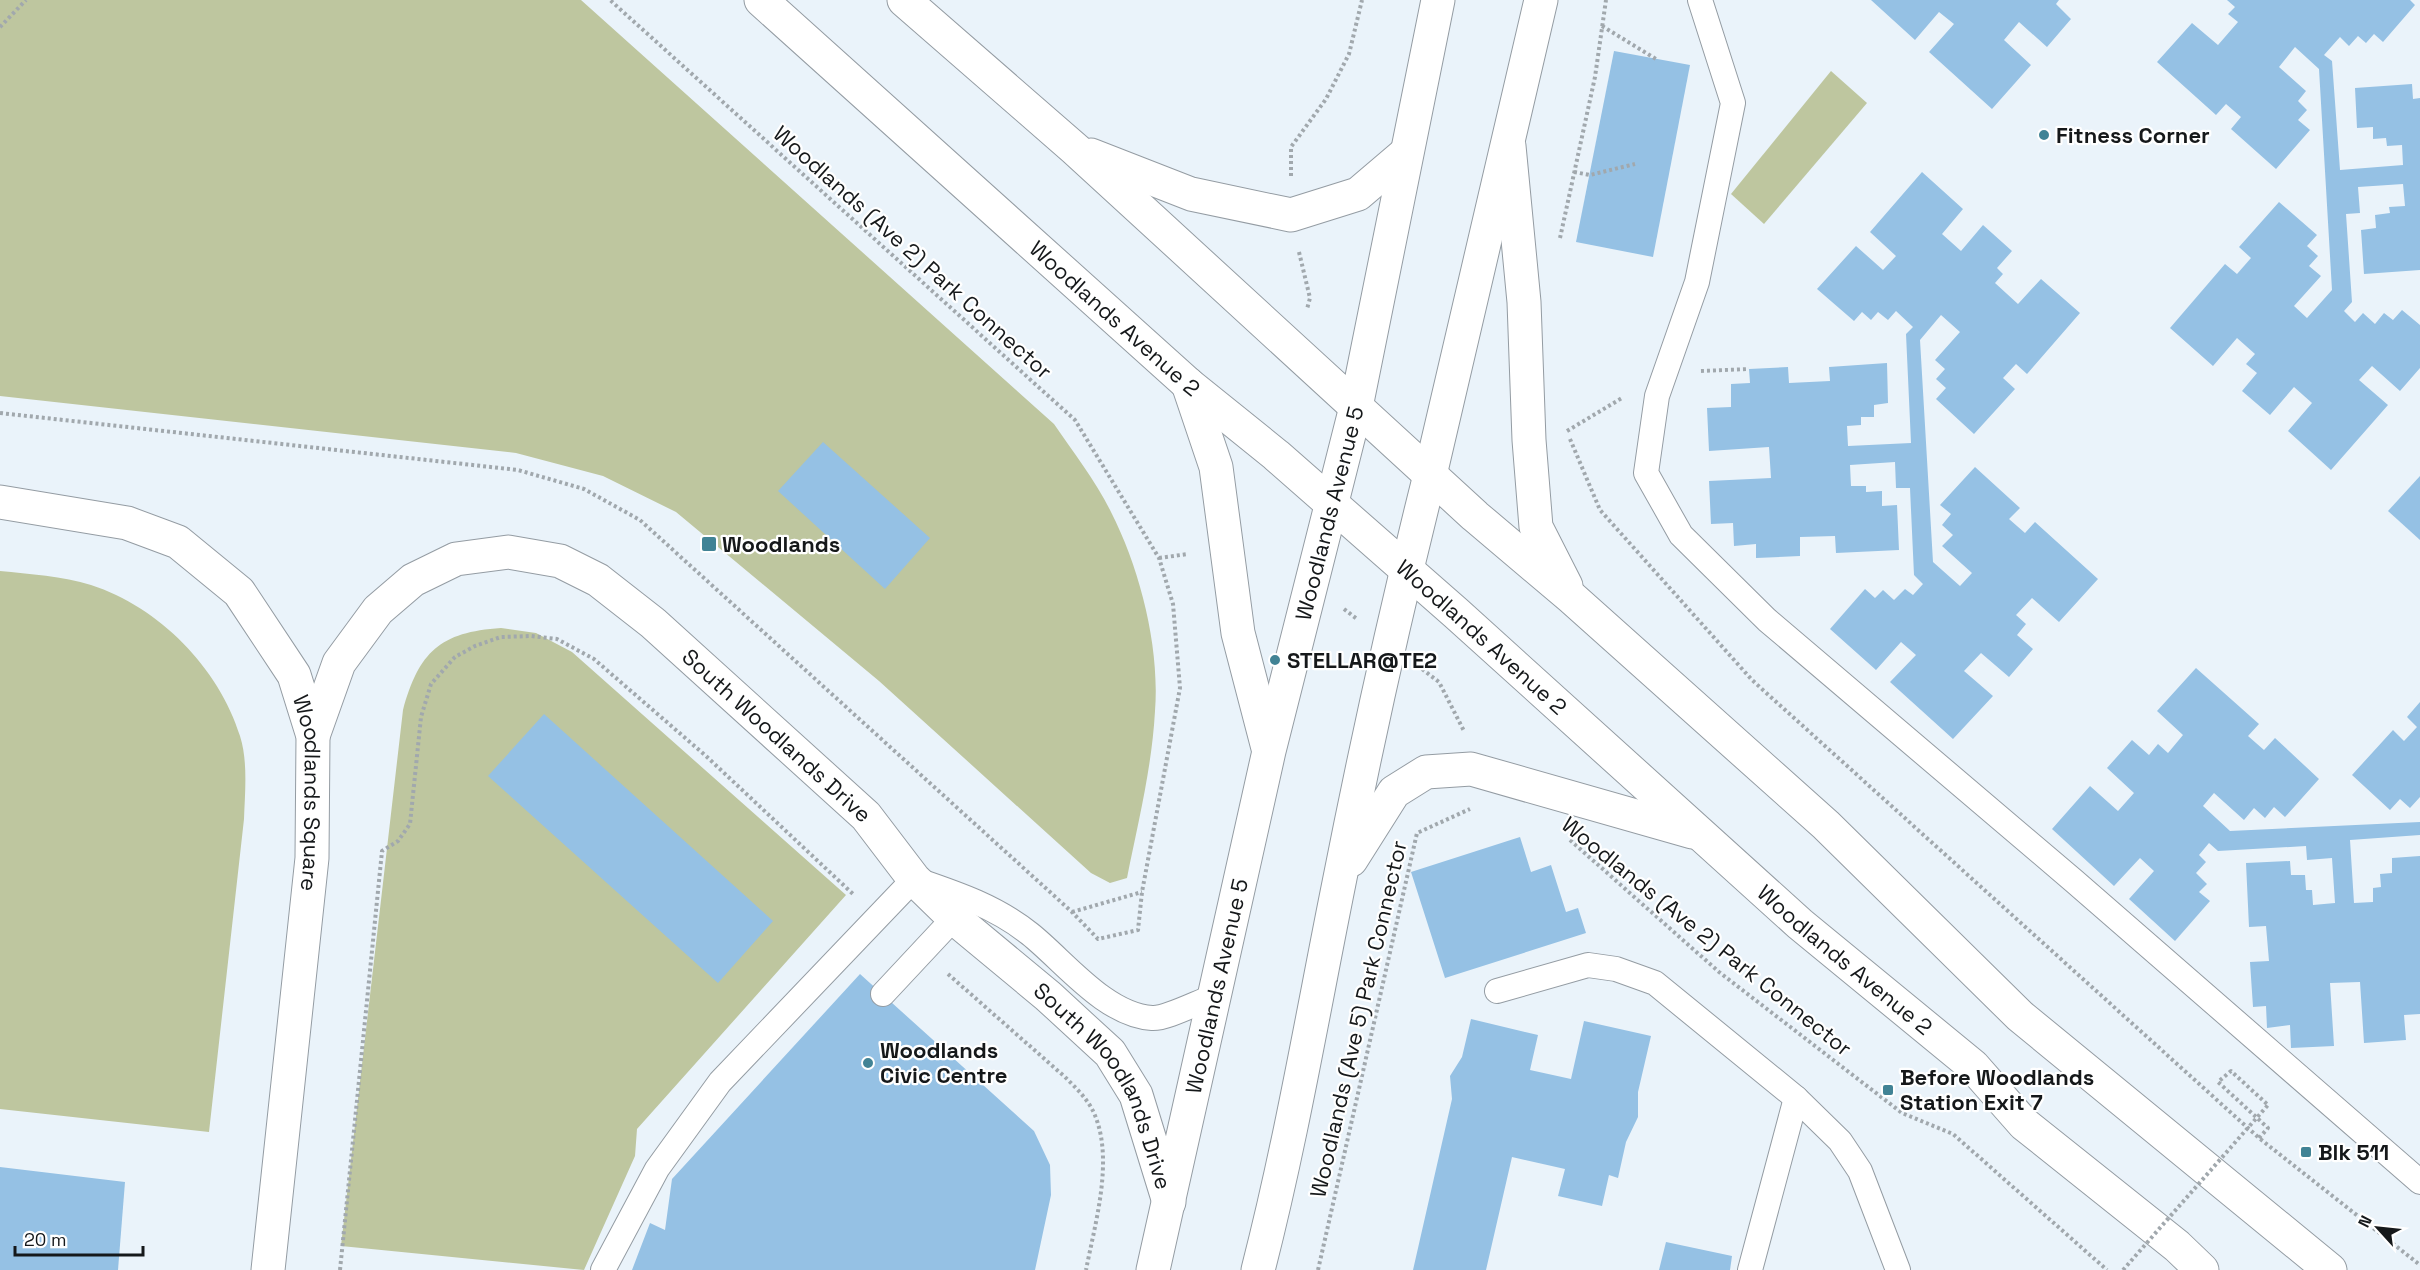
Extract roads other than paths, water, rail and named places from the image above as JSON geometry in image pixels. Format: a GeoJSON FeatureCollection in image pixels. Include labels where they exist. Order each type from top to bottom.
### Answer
{"type":"FeatureCollection","features":[{"type":"Feature","properties":{"kind":"main road","name":"Woodlands Avenue 2"},"geometry":{"type":"LineString","coordinates":[[761,0],[1188,384],[1333,505],[1406,570],[1696,833],[1800,924],[1973,1066],[2024,1124],[2176,1246],[2202,1270]]}},
{"type":"Feature","properties":{"kind":"main road"},"geometry":{"type":"LineString","coordinates":[[904,0],[1075,149],[1430,475],[1572,598],[1826,825],[2020,1016],[2330,1270]]}},
{"type":"Feature","properties":{"kind":"main road","name":"Woodlands Avenue 5"},"geometry":{"type":"LineString","coordinates":[[1153,1270],[1269,751],[1356,407],[1405,154],[1438,0]]}},
{"type":"Feature","properties":{"kind":"main road"},"geometry":{"type":"LineString","coordinates":[[1258,1270],[1292,1121],[1340,879],[1406,570],[1509,146],[1541,0]]}},
{"type":"Feature","properties":{"kind":"main road"},"geometry":{"type":"LineString","coordinates":[[1509,146],[1524,302],[1529,440],[1536,526],[1572,598]]}},
{"type":"Feature","properties":{"kind":"main road"},"geometry":{"type":"LineString","coordinates":[[1075,149],[1191,194],[1291,215],[1358,194],[1405,154]]}},
{"type":"Feature","properties":{"kind":"main road"},"geometry":{"type":"LineString","coordinates":[[1188,384],[1216,467],[1238,633],[1269,751]]}},
{"type":"Feature","properties":{"kind":"main road","name":"Woodlands Square"},"geometry":{"type":"LineString","coordinates":[[0,502],[127,523],[178,542],[239,592],[294,675],[313,736],[312,858],[268,1270]]}},
{"type":"Feature","properties":{"kind":"main road","name":"South Woodlands Drive"},"geometry":{"type":"LineString","coordinates":[[313,736],[339,663],[378,610],[412,580],[456,559],[508,552],[560,561],[598,580],[653,623],[866,816],[914,879],[954,918],[1048,996],[1110,1053],[1136,1095],[1169,1202]]}},
{"type":"Feature","properties":{"kind":"main road"},"geometry":{"type":"LineString","coordinates":[[1340,879],[1394,792],[1426,772],[1471,769],[1696,833]]}},
{"type":"Feature","properties":{"kind":"lane"},"geometry":{"type":"LineString","coordinates":[[1700,0],[1733,102],[1697,282],[1657,396],[1646,473],[1681,535],[1767,620],[2092,897],[2420,1182]]}},
{"type":"Feature","properties":{"kind":"lane"},"geometry":{"type":"LineString","coordinates":[[603,1270],[657,1169],[720,1082],[914,879],[980,902],[1029,933],[1068,969],[1121,1010],[1154,1018],[1213,997]]}},
{"type":"Feature","properties":{"kind":"lane"},"geometry":{"type":"LineString","coordinates":[[883,994],[954,918]]}},
{"type":"Feature","properties":{"kind":"lane"},"geometry":{"type":"LineString","coordinates":[[1497,991],[1588,964],[1655,983],[1796,1098],[1840,1141],[1860,1171],[1898,1270]]}},
{"type":"Feature","properties":{"kind":"lane"},"geometry":{"type":"LineString","coordinates":[[1750,1270],[1796,1098]]}},
{"type":"Feature","properties":{"kind":"place","name":"Fitness Corner"},"geometry":{"type":"Point","coordinates":[2044,135]}},
{"type":"Feature","properties":{"kind":"place","name":"Woodlands"},"geometry":{"type":"Point","coordinates":[709,544]}},
{"type":"Feature","properties":{"kind":"place","name":"STELLAR@TE2"},"geometry":{"type":"Point","coordinates":[1275,660]}},
{"type":"Feature","properties":{"kind":"place","name":"Woodlands Civic Centre"},"geometry":{"type":"Point","coordinates":[868,1063]}},
{"type":"Feature","properties":{"kind":"place","name":"Before Woodlands Station Exit 7"},"geometry":{"type":"Point","coordinates":[1888,1090]}},
{"type":"Feature","properties":{"kind":"place","name":"Blk 511"},"geometry":{"type":"Point","coordinates":[2306,1152]}}]}
